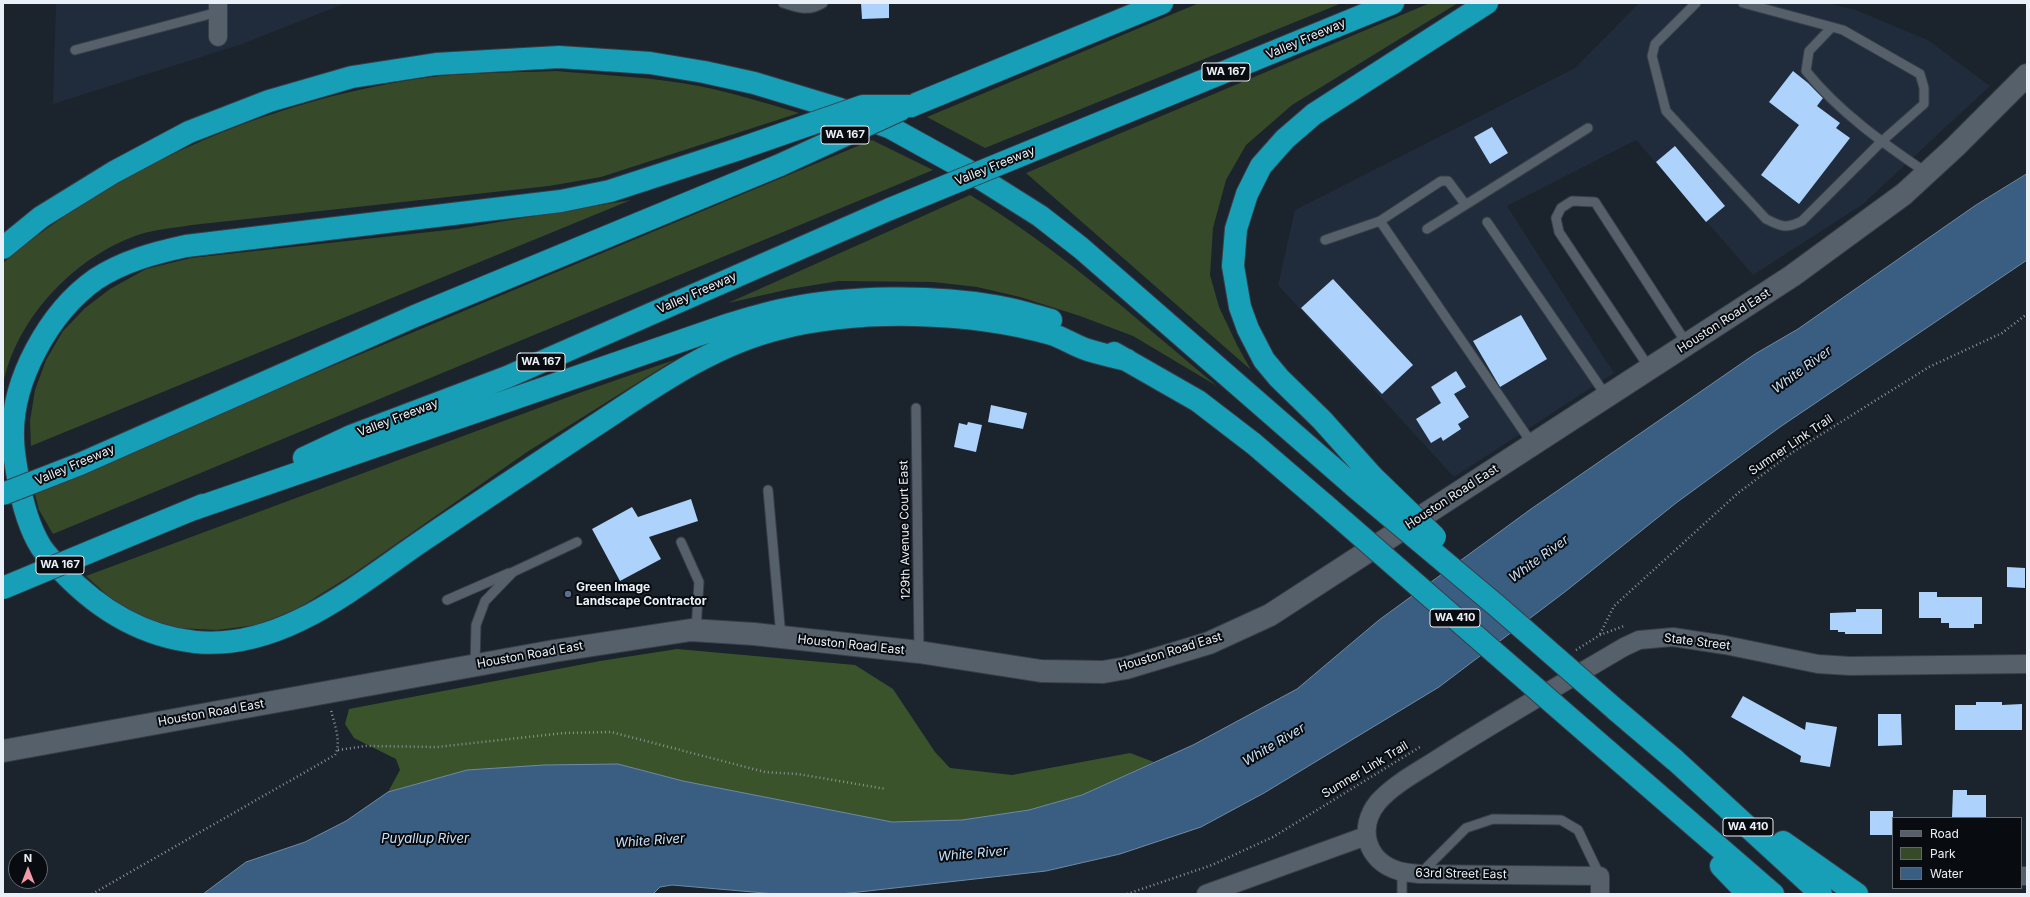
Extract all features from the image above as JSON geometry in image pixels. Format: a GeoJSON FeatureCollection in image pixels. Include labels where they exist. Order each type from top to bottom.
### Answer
{"type":"FeatureCollection","features":[{"type":"Feature","properties":{"kind":"highway","name":"Valley Freeway"},"geometry":{"type":"LineString","coordinates":[[3,494],[80,464],[415,316],[780,165],[962,84],[1162,3]]}},
{"type":"Feature","properties":{"kind":"highway","name":"Valley Freeway"},"geometry":{"type":"LineString","coordinates":[[3,588],[191,510],[351,436],[507,376],[890,209],[1393,3]]}},
{"type":"Feature","properties":{"kind":"highway"},"geometry":{"type":"LineString","coordinates":[[1364,482],[1322,420],[1279,378],[1264,360],[1248,329],[1240,307],[1233,266],[1236,229],[1247,194],[1262,166],[1284,139],[1314,114],[1487,3]]}},
{"type":"Feature","properties":{"kind":"highway"},"geometry":{"type":"LineString","coordinates":[[3,248],[48,213],[114,172],[189,132],[269,101],[352,77],[436,64],[559,57],[623,60],[696,71],[754,83],[806,98],[891,128],[967,170],[1003,192],[1040,216],[1081,248],[1364,482]]}},
{"type":"Feature","properties":{"kind":"highway"},"geometry":{"type":"LineString","coordinates":[[911,106],[863,106],[740,149],[610,191],[561,201],[186,246],[154,253],[121,264],[93,281],[69,303],[47,330],[29,363],[16,401],[12,436],[21,498],[41,546],[77,588],[116,617],[138,627],[162,636],[190,642],[222,643],[254,638],[278,632],[295,624],[362,583],[520,475],[679,372],[735,344],[778,329],[832,319],[877,315],[948,316],[991,322],[1053,334],[1087,350],[1127,360]]}},
{"type":"Feature","properties":{"kind":"highway"},"geometry":{"type":"LineString","coordinates":[[191,510],[727,325],[785,309],[832,301],[876,299],[951,300],[996,306],[1056,321],[1127,360]]}},
{"type":"Feature","properties":{"kind":"highway","name":"WA 410"},"geometry":{"type":"LineString","coordinates":[[1127,360],[1198,401],[1254,444],[1773,894]]}},
{"type":"Feature","properties":{"kind":"highway","name":"WA 410"},"geometry":{"type":"LineString","coordinates":[[1364,482],[1436,538],[1497,606],[1676,761],[1821,894]]}},
{"type":"Feature","properties":{"kind":"highway"},"geometry":{"type":"LineString","coordinates":[[1619,760],[1748,894]]}},
{"type":"Feature","properties":{"kind":"highway"},"geometry":{"type":"LineString","coordinates":[[1676,761],[1801,856],[1857,894]]}},
{"type":"Feature","properties":{"kind":"street"},"geometry":{"type":"LineString","coordinates":[[218,8],[218,37]]}},
{"type":"Feature","properties":{"kind":"street","name":"Houston Road East"},"geometry":{"type":"LineString","coordinates":[[3,751],[626,638],[696,630],[781,637],[918,652],[1040,671],[1103,672],[1132,666],[1209,643],[1270,615],[1608,397],[1792,276],[1904,194],[2027,75]]}},
{"type":"Feature","properties":{"kind":"street","name":"State Street"},"geometry":{"type":"LineString","coordinates":[[1366,836],[1367,824],[1372,812],[1378,802],[1392,789],[1481,731],[1624,647],[1639,640],[1654,637],[1673,637],[1699,640],[1818,664],[1850,666],[2027,664]]}},
{"type":"Feature","properties":{"kind":"street"},"geometry":{"type":"LineString","coordinates":[[1206,894],[1366,836]]}},
{"type":"Feature","properties":{"kind":"street","name":"63rd Street East"},"geometry":{"type":"LineString","coordinates":[[1366,836],[1368,844],[1376,857],[1389,866],[1402,871],[1420,874],[1600,876]]}},
{"type":"Feature","properties":{"kind":"street"},"geometry":{"type":"LineString","coordinates":[[1600,876],[1600,894]]}},
{"type":"Feature","properties":{"kind":"lane"},"geometry":{"type":"LineString","coordinates":[[783,3],[801,9],[816,8],[823,3]]}},
{"type":"Feature","properties":{"kind":"lane"},"geometry":{"type":"LineString","coordinates":[[1696,3],[1656,44],[1652,56],[1666,111],[1766,219],[1781,226],[1792,226],[1802,221],[1881,142],[1924,104],[1924,88],[1920,74],[1843,30],[1743,3]]}},
{"type":"Feature","properties":{"kind":"lane"},"geometry":{"type":"LineString","coordinates":[[74,50],[218,8]]}},
{"type":"Feature","properties":{"kind":"lane"},"geometry":{"type":"LineString","coordinates":[[1832,27],[1809,51],[1806,71],[1821,90],[1881,142],[1927,173]]}},
{"type":"Feature","properties":{"kind":"lane"},"geometry":{"type":"LineString","coordinates":[[1427,229],[1588,128]]}},
{"type":"Feature","properties":{"kind":"lane"},"geometry":{"type":"LineString","coordinates":[[1325,240],[1380,221],[1441,181],[1448,181],[1465,204]]}},
{"type":"Feature","properties":{"kind":"lane"},"geometry":{"type":"LineString","coordinates":[[1650,369],[1559,232],[1556,218],[1561,208],[1572,201],[1595,202],[1687,345]]}},
{"type":"Feature","properties":{"kind":"lane"},"geometry":{"type":"LineString","coordinates":[[1380,221],[1533,445]]}},
{"type":"Feature","properties":{"kind":"lane"},"geometry":{"type":"LineString","coordinates":[[1487,222],[1608,397]]}},
{"type":"Feature","properties":{"kind":"lane","name":"129th Avenue Court East"},"geometry":{"type":"LineString","coordinates":[[916,408],[918,652]]}},
{"type":"Feature","properties":{"kind":"lane"},"geometry":{"type":"LineString","coordinates":[[768,490],[781,637]]}},
{"type":"Feature","properties":{"kind":"lane"},"geometry":{"type":"LineString","coordinates":[[447,600],[513,572],[577,542]]}},
{"type":"Feature","properties":{"kind":"lane"},"geometry":{"type":"LineString","coordinates":[[681,542],[699,582],[696,630]]}},
{"type":"Feature","properties":{"kind":"lane"},"geometry":{"type":"LineString","coordinates":[[475,665],[474,639],[478,619],[486,601],[513,572]]}},
{"type":"Feature","properties":{"kind":"lane"},"geometry":{"type":"LineString","coordinates":[[1420,874],[1466,828],[1493,819],[1561,820],[1578,830],[1600,876]]}},
{"type":"Feature","properties":{"kind":"lane"},"geometry":{"type":"LineString","coordinates":[[1402,871],[1402,894]]}},
{"type":"Feature","properties":{"kind":"path","name":"Sumner Link Trail"},"geometry":{"type":"LineString","coordinates":[[1600,635],[1614,606],[1738,493],[1793,452],[1930,367],[2002,333],[2027,314]]}},
{"type":"Feature","properties":{"kind":"path"},"geometry":{"type":"LineString","coordinates":[[1574,651],[1600,635],[1624,626],[1635,627],[1654,637]]}},
{"type":"Feature","properties":{"kind":"path"},"geometry":{"type":"LineString","coordinates":[[92,894],[335,755],[338,750],[327,692]]}},
{"type":"Feature","properties":{"kind":"path"},"geometry":{"type":"LineString","coordinates":[[338,750],[366,746],[437,748],[564,733],[611,732],[765,772],[798,774],[886,789]]}},
{"type":"Feature","properties":{"kind":"path","name":"Sumner Link Trail"},"geometry":{"type":"LineString","coordinates":[[1127,894],[1212,865],[1273,837],[1422,746]]}},
{"type":"Feature","properties":{"kind":"shaded area"},"geometry":{"type":"Polygon","coordinates":[[[56,3],[346,3],[242,44],[53,104],[56,3]]]}},
{"type":"Feature","properties":{"kind":"shaded area"},"geometry":{"type":"Polygon","coordinates":[[[1639,3],[1827,3],[1856,10],[1928,40],[1990,86],[1862,205],[1753,275],[1636,140],[1507,206],[1614,373],[1454,477],[1278,285],[1295,210],[1575,68],[1639,3]]]}},
{"type":"Feature","properties":{"kind":"green space"},"geometry":{"type":"Polygon","coordinates":[[[1199,3],[1342,3],[985,148],[927,117],[1199,3]]]}},
{"type":"Feature","properties":{"kind":"green space"},"geometry":{"type":"Polygon","coordinates":[[[1430,3],[1458,3],[1292,105],[1246,145],[1226,180],[1213,228],[1210,275],[1219,307],[1251,370],[1026,173],[1430,3]]]}},
{"type":"Feature","properties":{"kind":"green space"},"geometry":{"type":"Polygon","coordinates":[[[556,71],[663,80],[699,86],[799,113],[601,177],[549,186],[192,225],[141,234],[117,244],[94,257],[72,273],[52,292],[35,313],[21,336],[10,360],[3,385],[3,263],[48,228],[96,196],[145,168],[197,143],[251,121],[305,104],[361,89],[417,79],[452,75],[556,71]]]}},
{"type":"Feature","properties":{"kind":"green space"},"geometry":{"type":"Polygon","coordinates":[[[872,140],[933,170],[53,534],[39,510],[34,491],[872,140]]]}},
{"type":"Feature","properties":{"kind":"green space"},"geometry":{"type":"Polygon","coordinates":[[[970,195],[1035,238],[1066,261],[1217,386],[1133,336],[1080,316],[1020,297],[977,287],[933,282],[839,281],[790,289],[728,303],[970,195]]]}},
{"type":"Feature","properties":{"kind":"green space"},"geometry":{"type":"Polygon","coordinates":[[[631,200],[31,446],[30,421],[35,390],[46,360],[63,331],[85,308],[110,289],[146,269],[191,258],[457,229],[631,200]]]}},
{"type":"Feature","properties":{"kind":"green space"},"geometry":{"type":"Polygon","coordinates":[[[674,360],[527,452],[353,574],[297,609],[257,625],[217,630],[178,628],[145,619],[118,605],[86,576],[579,393],[674,360]]]}},
{"type":"Feature","properties":{"kind":"green space"},"geometry":{"type":"Polygon","coordinates":[[[677,649],[855,665],[893,689],[935,752],[950,768],[1012,775],[1130,753],[1154,762],[1082,795],[1029,810],[962,820],[892,822],[683,781],[618,764],[467,770],[388,792],[400,770],[396,759],[354,738],[345,724],[349,709],[600,661],[677,649]]]}},
{"type":"Feature","properties":{"kind":"water"},"geometry":{"type":"Polygon","coordinates":[[[2027,174],[2027,260],[1780,427],[1676,503],[1566,591],[1439,687],[1264,793],[1201,827],[1120,854],[1046,871],[841,894],[776,894],[672,885],[660,887],[653,894],[203,894],[246,862],[305,842],[346,821],[388,792],[467,770],[544,765],[618,764],[683,781],[892,822],[962,820],[1029,810],[1082,795],[1193,745],[1297,689],[1379,620],[1531,509],[1755,354],[1798,329],[1976,205],[2027,174]]]}},
{"type":"Feature","properties":{"kind":"building"},"geometry":{"type":"Polygon","coordinates":[[[861,3],[889,3],[889,18],[862,19],[861,3]]]}},
{"type":"Feature","properties":{"kind":"building"},"geometry":{"type":"Polygon","coordinates":[[[1793,71],[1823,98],[1817,106],[1840,123],[1836,128],[1850,138],[1799,204],[1761,175],[1799,125],[1769,102],[1793,71]]]}},
{"type":"Feature","properties":{"kind":"building"},"geometry":{"type":"Polygon","coordinates":[[[1492,127],[1508,153],[1490,164],[1474,137],[1492,127]]]}},
{"type":"Feature","properties":{"kind":"building"},"geometry":{"type":"Polygon","coordinates":[[[1675,146],[1725,206],[1706,222],[1656,162],[1675,146]]]}},
{"type":"Feature","properties":{"kind":"building"},"geometry":{"type":"Polygon","coordinates":[[[1333,279],[1413,365],[1382,394],[1301,308],[1333,279]]]}},
{"type":"Feature","properties":{"kind":"building"},"geometry":{"type":"Polygon","coordinates":[[[1521,315],[1547,359],[1500,387],[1473,341],[1521,315]]]}},
{"type":"Feature","properties":{"kind":"building"},"geometry":{"type":"Polygon","coordinates":[[[1456,371],[1466,387],[1454,394],[1469,417],[1458,424],[1461,429],[1443,441],[1441,437],[1431,443],[1416,419],[1441,403],[1431,387],[1456,371]]]}},
{"type":"Feature","properties":{"kind":"building"},"geometry":{"type":"Polygon","coordinates":[[[991,405],[1027,413],[1023,429],[988,422],[991,405]]]}},
{"type":"Feature","properties":{"kind":"building"},"geometry":{"type":"Polygon","coordinates":[[[968,422],[982,425],[976,452],[954,447],[959,423],[967,425],[968,422]]]}},
{"type":"Feature","properties":{"kind":"building"},"geometry":{"type":"Polygon","coordinates":[[[691,499],[698,521],[649,537],[661,559],[620,581],[592,529],[632,507],[638,517],[691,499]]]}},
{"type":"Feature","properties":{"kind":"building"},"geometry":{"type":"Polygon","coordinates":[[[2007,567],[2025,568],[2025,588],[2007,587],[2007,567]]]}},
{"type":"Feature","properties":{"kind":"building"},"geometry":{"type":"Polygon","coordinates":[[[1919,592],[1937,592],[1937,597],[1982,597],[1982,624],[1974,624],[1974,628],[1949,628],[1949,623],[1941,623],[1941,618],[1919,618],[1919,592]]]}},
{"type":"Feature","properties":{"kind":"building"},"geometry":{"type":"Polygon","coordinates":[[[1856,609],[1882,609],[1882,634],[1845,634],[1845,632],[1838,632],[1838,630],[1830,630],[1830,613],[1856,612],[1856,609]]]}},
{"type":"Feature","properties":{"kind":"building"},"geometry":{"type":"Polygon","coordinates":[[[1743,696],[1805,730],[1806,722],[1837,727],[1830,767],[1800,762],[1801,756],[1731,717],[1743,696]]]}},
{"type":"Feature","properties":{"kind":"building"},"geometry":{"type":"Polygon","coordinates":[[[1976,702],[2002,702],[2002,705],[2022,704],[2022,730],[1955,730],[1955,705],[1976,705],[1976,702]]]}},
{"type":"Feature","properties":{"kind":"building"},"geometry":{"type":"Polygon","coordinates":[[[1878,714],[1901,714],[1902,745],[1878,746],[1878,714]]]}},
{"type":"Feature","properties":{"kind":"building"},"geometry":{"type":"Polygon","coordinates":[[[1953,790],[1967,790],[1967,795],[1986,795],[1986,817],[1952,817],[1953,790]]]}},
{"type":"Feature","properties":{"kind":"building"},"geometry":{"type":"Polygon","coordinates":[[[1870,811],[1893,811],[1892,835],[1870,835],[1870,811]]]}},
{"type":"Feature","properties":{"kind":"place","name":"Green Image Landscape Contractor"},"geometry":{"type":"Point","coordinates":[568,594]}},
{"type":"Feature","properties":{"kind":"water label","name":"White River"},"geometry":{"type":"Point","coordinates":[1802,370]}},
{"type":"Feature","properties":{"kind":"water label","name":"White River"},"geometry":{"type":"Point","coordinates":[1539,559]}},
{"type":"Feature","properties":{"kind":"water label","name":"White River"},"geometry":{"type":"Point","coordinates":[1274,745]}},
{"type":"Feature","properties":{"kind":"water label","name":"Puyallup River"},"geometry":{"type":"Point","coordinates":[425,839]}},
{"type":"Feature","properties":{"kind":"water label","name":"White River"},"geometry":{"type":"Point","coordinates":[650,841]}},
{"type":"Feature","properties":{"kind":"water label","name":"White River"},"geometry":{"type":"Point","coordinates":[973,854]}}]}
